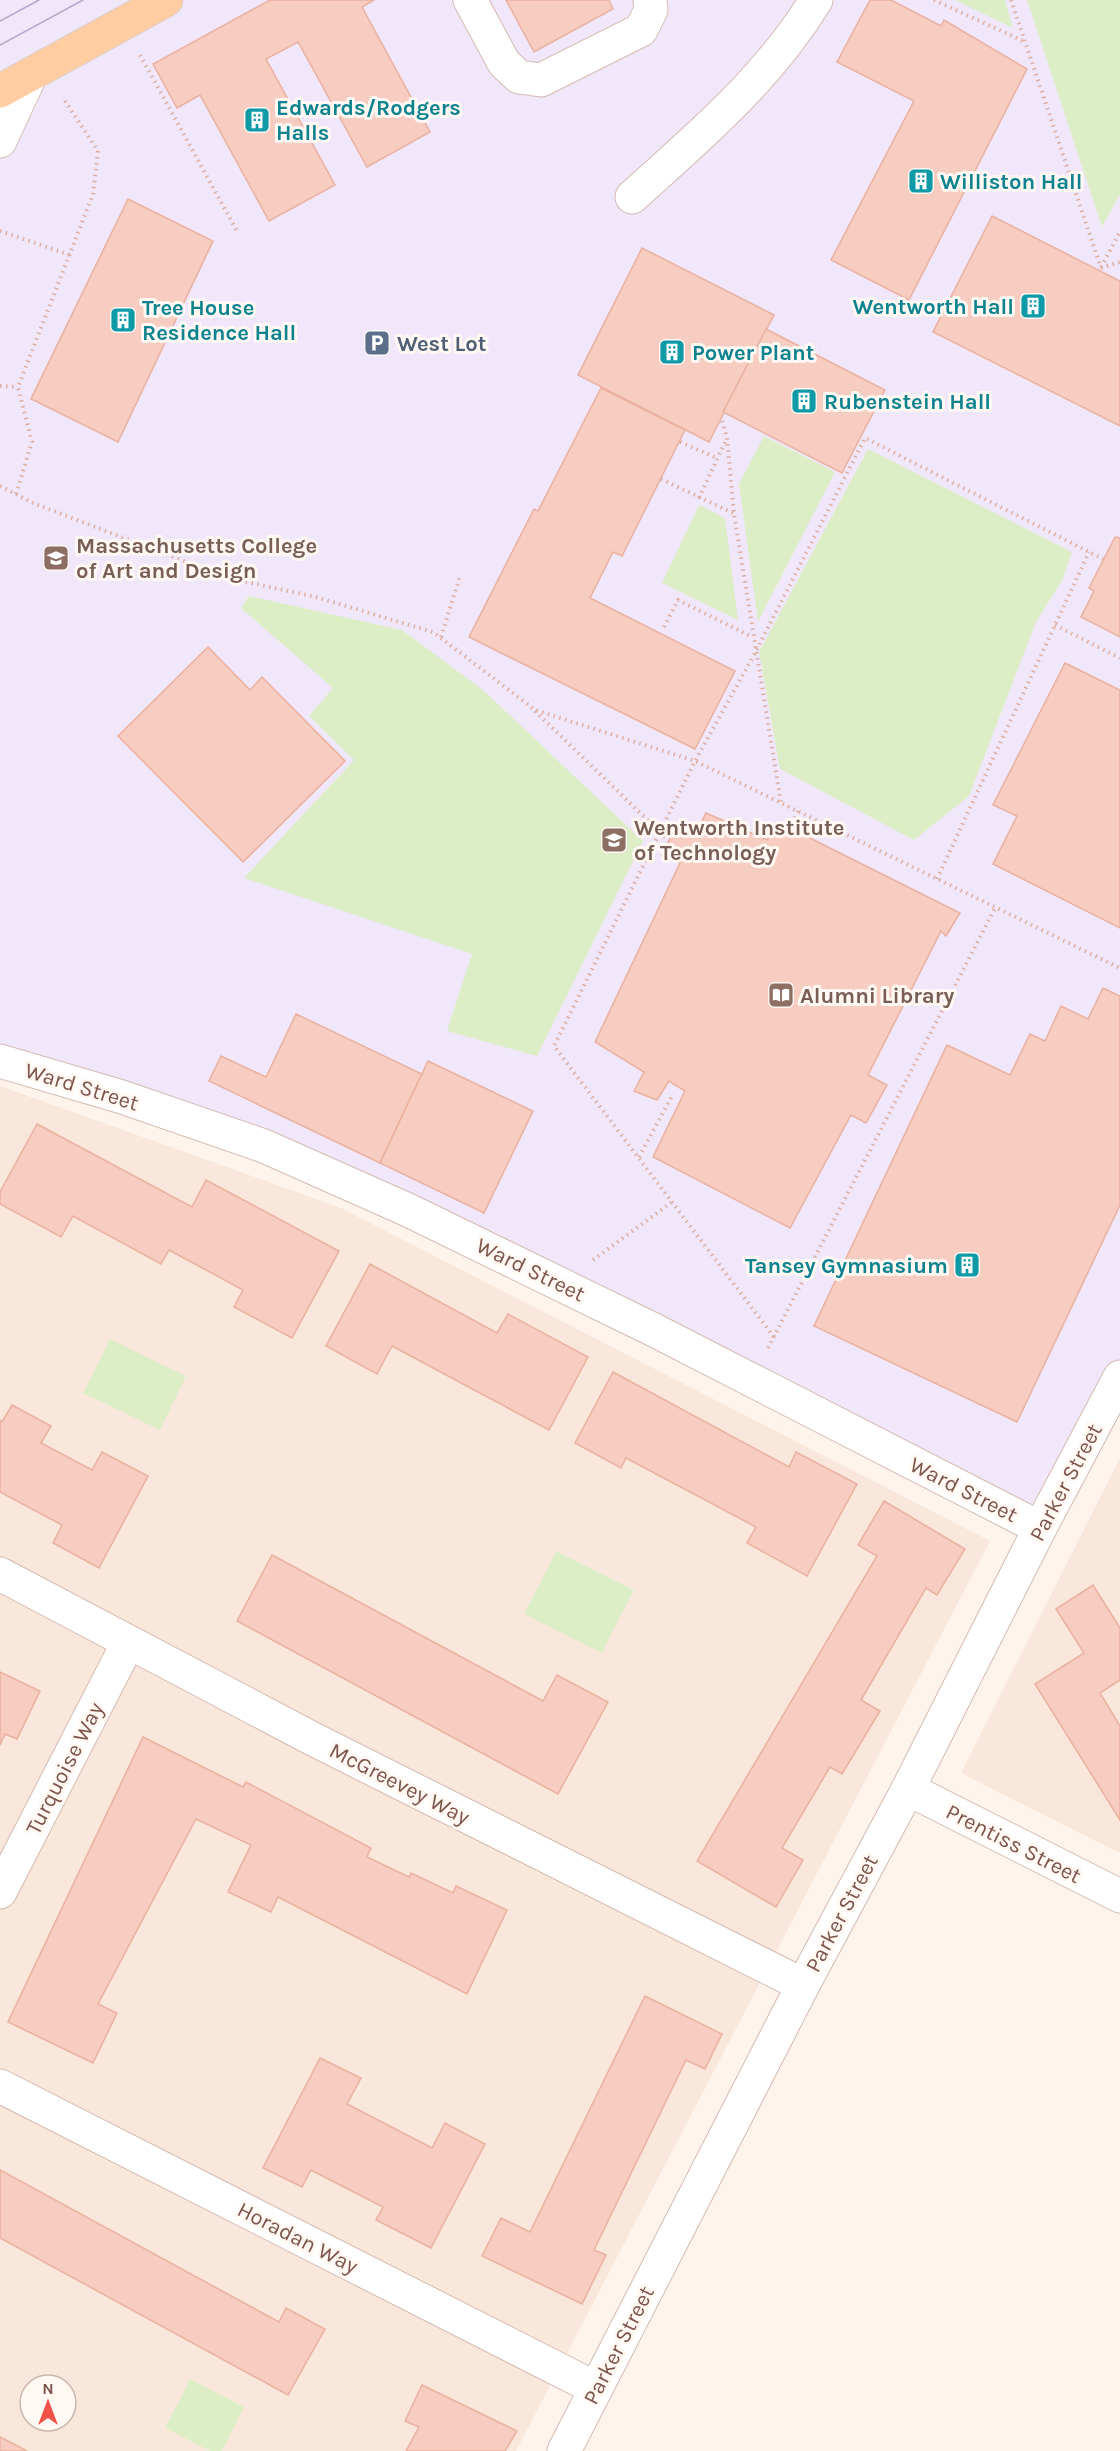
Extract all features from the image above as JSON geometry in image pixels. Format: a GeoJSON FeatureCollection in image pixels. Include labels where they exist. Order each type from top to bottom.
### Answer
{"type":"FeatureCollection","features":[{"type":"Feature","properties":{"kind":"main road"},"geometry":{"type":"LineString","coordinates":[[0,91],[166,0]]}},
{"type":"Feature","properties":{"kind":"street"},"geometry":{"type":"LineString","coordinates":[[470,0],[504,63],[519,77],[541,80],[641,30],[651,10],[650,0]]}},
{"type":"Feature","properties":{"kind":"street"},"geometry":{"type":"LineString","coordinates":[[632,197],[730,108],[752,85],[778,54],[816,0]]}},
{"type":"Feature","properties":{"kind":"street"},"geometry":{"type":"LineString","coordinates":[[0,141],[31,74]]}},
{"type":"Feature","properties":{"kind":"street","name":"Ward Street"},"geometry":{"type":"LineString","coordinates":[[1,1064],[122,1097],[264,1146],[408,1210],[654,1330],[1040,1528]]}},
{"type":"Feature","properties":{"kind":"street","name":"Parker Street"},"geometry":{"type":"LineString","coordinates":[[564,2451],[803,1985],[908,1790],[1040,1528],[1120,1377]]}},
{"type":"Feature","properties":{"kind":"street","name":"McGreevey Way"},"geometry":{"type":"LineString","coordinates":[[0,1574],[311,1738],[803,1985]]}},
{"type":"Feature","properties":{"kind":"street","name":"Turquoise Way"},"geometry":{"type":"LineString","coordinates":[[0,1892],[128,1643]]}},
{"type":"Feature","properties":{"kind":"street","name":"Prentiss Street"},"geometry":{"type":"LineString","coordinates":[[908,1790],[1120,1896]]}},
{"type":"Feature","properties":{"kind":"street","name":"Horadan Way"},"geometry":{"type":"LineString","coordinates":[[0,2086],[596,2388]]}},
{"type":"Feature","properties":{"kind":"path"},"geometry":{"type":"LineString","coordinates":[[934,0],[1023,41]]}},
{"type":"Feature","properties":{"kind":"path"},"geometry":{"type":"LineString","coordinates":[[1011,0],[1101,268]]}},
{"type":"Feature","properties":{"kind":"path"},"geometry":{"type":"LineString","coordinates":[[139,54],[237,231]]}},
{"type":"Feature","properties":{"kind":"path"},"geometry":{"type":"LineString","coordinates":[[16,494],[32,442],[18,387],[93,194],[98,151],[61,95]]}},
{"type":"Feature","properties":{"kind":"path"},"geometry":{"type":"LineString","coordinates":[[0,231],[70,255]]}},
{"type":"Feature","properties":{"kind":"path"},"geometry":{"type":"LineString","coordinates":[[1101,268],[1120,232]]}},
{"type":"Feature","properties":{"kind":"path"},"geometry":{"type":"LineString","coordinates":[[1101,268],[1120,262]]}},
{"type":"Feature","properties":{"kind":"path"},"geometry":{"type":"LineString","coordinates":[[0,386],[18,387]]}},
{"type":"Feature","properties":{"kind":"path"},"geometry":{"type":"LineString","coordinates":[[722,421],[727,438],[734,514],[755,653],[781,803]]}},
{"type":"Feature","properties":{"kind":"path"},"geometry":{"type":"LineString","coordinates":[[699,498],[727,438]]}},
{"type":"Feature","properties":{"kind":"path"},"geometry":{"type":"LineString","coordinates":[[774,1337],[554,1046],[695,761],[755,653],[865,438],[1103,559]]}},
{"type":"Feature","properties":{"kind":"path"},"geometry":{"type":"LineString","coordinates":[[680,442],[717,458]]}},
{"type":"Feature","properties":{"kind":"path"},"geometry":{"type":"LineString","coordinates":[[661,479],[734,514]]}},
{"type":"Feature","properties":{"kind":"path"},"geometry":{"type":"LineString","coordinates":[[0,486],[33,503],[228,578],[316,597],[433,632],[535,710],[669,840]]}},
{"type":"Feature","properties":{"kind":"path"},"geometry":{"type":"LineString","coordinates":[[937,879],[1089,552]]}},
{"type":"Feature","properties":{"kind":"path"},"geometry":{"type":"LineString","coordinates":[[441,638],[460,576]]}},
{"type":"Feature","properties":{"kind":"path"},"geometry":{"type":"LineString","coordinates":[[664,627],[678,600],[753,638]]}},
{"type":"Feature","properties":{"kind":"path"},"geometry":{"type":"LineString","coordinates":[[1055,625],[1120,658]]}},
{"type":"Feature","properties":{"kind":"path"},"geometry":{"type":"LineString","coordinates":[[535,710],[695,761],[1120,968]]}},
{"type":"Feature","properties":{"kind":"path"},"geometry":{"type":"LineString","coordinates":[[791,829],[798,811]]}},
{"type":"Feature","properties":{"kind":"path"},"geometry":{"type":"LineString","coordinates":[[766,1351],[995,908]]}},
{"type":"Feature","properties":{"kind":"path"},"geometry":{"type":"LineString","coordinates":[[639,1157],[672,1096]]}},
{"type":"Feature","properties":{"kind":"path"},"geometry":{"type":"LineString","coordinates":[[600,1268],[590,1262],[672,1202]]}},
{"type":"Feature","properties":{"kind":"shaded area","name":"Wentworth Institute of Technology"},"geometry":{"type":"Polygon","coordinates":[[[0,0],[1120,0],[1120,1377],[1040,1528],[408,1210],[0,1061],[0,0]]]}},
{"type":"Feature","properties":{"kind":"shaded area"},"geometry":{"type":"Polygon","coordinates":[[[0,1086],[341,1208],[990,1541],[516,2451],[0,2451],[0,1086]]]}},
{"type":"Feature","properties":{"kind":"shaded area"},"geometry":{"type":"Polygon","coordinates":[[[1120,1458],[1120,1853],[961,1773],[1120,1458]]]}},
{"type":"Feature","properties":{"kind":"green space"},"geometry":{"type":"Polygon","coordinates":[[[955,0],[1005,0],[1013,28],[955,0]]]}},
{"type":"Feature","properties":{"kind":"green space"},"geometry":{"type":"Polygon","coordinates":[[[1027,0],[1120,0],[1120,194],[1102,227],[1027,0]]]}},
{"type":"Feature","properties":{"kind":"green space"},"geometry":{"type":"Polygon","coordinates":[[[764,436],[835,472],[758,622],[739,484],[764,436]]]}},
{"type":"Feature","properties":{"kind":"green space"},"geometry":{"type":"Polygon","coordinates":[[[868,449],[1072,552],[1062,581],[1036,622],[969,796],[914,840],[780,769],[759,652],[868,449]]]}},
{"type":"Feature","properties":{"kind":"green space"},"geometry":{"type":"Polygon","coordinates":[[[699,505],[725,518],[738,620],[662,583],[699,505]]]}},
{"type":"Feature","properties":{"kind":"green space"},"geometry":{"type":"Polygon","coordinates":[[[249,596],[402,630],[483,690],[643,841],[537,1056],[447,1031],[472,954],[244,878],[354,760],[309,716],[333,688],[241,608],[249,596]]]}},
{"type":"Feature","properties":{"kind":"green space"},"geometry":{"type":"Polygon","coordinates":[[[110,1339],[186,1376],[160,1430],[83,1393],[110,1339]]]}},
{"type":"Feature","properties":{"kind":"green space"},"geometry":{"type":"Polygon","coordinates":[[[556,1551],[634,1590],[602,1653],[524,1614],[556,1551]]]}},
{"type":"Feature","properties":{"kind":"green space"},"geometry":{"type":"Polygon","coordinates":[[[190,2379],[244,2407],[222,2451],[210,2451],[165,2428],[190,2379]]]}},
{"type":"Feature","properties":{"kind":"building","name":"Edwards/Rodgers Halls"},"geometry":{"type":"Polygon","coordinates":[[[270,0],[374,0],[362,7],[430,132],[367,167],[298,42],[266,59],[335,185],[269,221],[200,95],[177,108],[153,64],[270,0]]]}},
{"type":"Feature","properties":{"kind":"building"},"geometry":{"type":"Polygon","coordinates":[[[506,0],[609,0],[613,9],[534,52],[506,0]]]}},
{"type":"Feature","properties":{"kind":"building","name":"Williston Hall"},"geometry":{"type":"Polygon","coordinates":[[[870,0],[891,0],[941,26],[944,20],[1027,69],[909,300],[831,260],[914,101],[837,62],[870,0]]]}},
{"type":"Feature","properties":{"kind":"building","name":"Tree House Residence Hall"},"geometry":{"type":"Polygon","coordinates":[[[128,199],[213,241],[118,442],[31,399],[128,199]]]}},
{"type":"Feature","properties":{"kind":"building","name":"Wentworth Hall"},"geometry":{"type":"Polygon","coordinates":[[[992,216],[1120,281],[1120,426],[933,332],[992,216]]]}},
{"type":"Feature","properties":{"kind":"building","name":"Power Plant"},"geometry":{"type":"Polygon","coordinates":[[[642,248],[774,315],[709,442],[578,375],[642,248]]]}},
{"type":"Feature","properties":{"kind":"building","name":"Rubenstein Hall"},"geometry":{"type":"Polygon","coordinates":[[[766,329],[885,390],[842,473],[723,412],[766,329]]]}},
{"type":"Feature","properties":{"kind":"building"},"geometry":{"type":"Polygon","coordinates":[[[601,388],[685,430],[622,556],[613,552],[590,598],[735,671],[695,749],[469,637],[534,509],[538,511],[601,388]]]}},
{"type":"Feature","properties":{"kind":"building"},"geometry":{"type":"Polygon","coordinates":[[[1115,537],[1120,538],[1120,637],[1081,617],[1094,591],[1089,588],[1115,537]]]}},
{"type":"Feature","properties":{"kind":"building"},"geometry":{"type":"Polygon","coordinates":[[[208,647],[250,690],[262,677],[345,761],[243,862],[118,736],[208,647]]]}},
{"type":"Feature","properties":{"kind":"building"},"geometry":{"type":"Polygon","coordinates":[[[1065,663],[1120,690],[1120,928],[993,864],[1017,816],[993,805],[1065,663]]]}},
{"type":"Feature","properties":{"kind":"building"},"geometry":{"type":"Polygon","coordinates":[[[706,813],[767,840],[778,822],[960,913],[946,936],[941,931],[868,1075],[887,1085],[866,1123],[851,1115],[790,1228],[653,1157],[685,1091],[669,1081],[657,1100],[634,1091],[644,1072],[595,1042],[680,863],[662,855],[675,828],[694,837],[706,813]]]}},
{"type":"Feature","properties":{"kind":"building","name":"Tansey Gymnasium"},"geometry":{"type":"Polygon","coordinates":[[[1103,988],[1120,996],[1120,1205],[1017,1422],[814,1326],[947,1045],[1010,1075],[1030,1034],[1045,1041],[1061,1006],[1088,1019],[1103,988]]]}},
{"type":"Feature","properties":{"kind":"building"},"geometry":{"type":"Polygon","coordinates":[[[296,1014],[422,1074],[380,1163],[209,1081],[221,1056],[266,1077],[296,1014]]]}},
{"type":"Feature","properties":{"kind":"building"},"geometry":{"type":"Polygon","coordinates":[[[428,1061],[533,1111],[484,1213],[380,1163],[428,1061]]]}},
{"type":"Feature","properties":{"kind":"building"},"geometry":{"type":"Polygon","coordinates":[[[37,1124],[192,1207],[206,1180],[339,1251],[292,1338],[234,1307],[243,1290],[169,1250],[161,1264],[73,1216],[61,1237],[0,1204],[0,1192],[37,1124]]]}},
{"type":"Feature","properties":{"kind":"building"},"geometry":{"type":"Polygon","coordinates":[[[370,1264],[497,1333],[508,1314],[588,1357],[549,1430],[392,1346],[377,1374],[326,1346],[370,1264]]]}},
{"type":"Feature","properties":{"kind":"building"},"geometry":{"type":"Polygon","coordinates":[[[613,1372],[789,1467],[796,1452],[857,1484],[807,1576],[747,1543],[756,1527],[626,1458],[621,1468],[575,1443],[613,1372]]]}},
{"type":"Feature","properties":{"kind":"building"},"geometry":{"type":"Polygon","coordinates":[[[12,1405],[51,1426],[41,1443],[92,1470],[102,1452],[148,1476],[99,1568],[53,1543],[62,1525],[0,1492],[0,1420],[2,1422],[12,1405]]]}},
{"type":"Feature","properties":{"kind":"building"},"geometry":{"type":"Polygon","coordinates":[[[884,1501],[965,1549],[937,1595],[926,1588],[861,1700],[880,1711],[842,1774],[830,1767],[782,1848],[803,1860],[776,1907],[697,1861],[877,1556],[858,1545],[884,1501]]]}},
{"type":"Feature","properties":{"kind":"building"},"geometry":{"type":"Polygon","coordinates":[[[272,1555],[543,1701],[557,1675],[608,1702],[558,1794],[237,1621],[272,1555]]]}},
{"type":"Feature","properties":{"kind":"building"},"geometry":{"type":"Polygon","coordinates":[[[1093,1585],[1120,1628],[1120,1680],[1100,1693],[1120,1726],[1120,1820],[1035,1684],[1084,1653],[1056,1609],[1093,1585]]]}},
{"type":"Feature","properties":{"kind":"building"},"geometry":{"type":"Polygon","coordinates":[[[0,1672],[40,1691],[17,1739],[5,1734],[0,1745],[0,1672]]]}},
{"type":"Feature","properties":{"kind":"building"},"geometry":{"type":"Polygon","coordinates":[[[143,1737],[243,1787],[246,1782],[371,1848],[367,1857],[409,1877],[411,1873],[453,1893],[456,1886],[507,1910],[467,1994],[278,1897],[271,1912],[228,1892],[251,1845],[196,1819],[98,2004],[117,2013],[93,2063],[8,2022],[143,1737]]]}},
{"type":"Feature","properties":{"kind":"building"},"geometry":{"type":"Polygon","coordinates":[[[645,1996],[722,2034],[705,2069],[686,2060],[594,2250],[606,2255],[582,2304],[482,2256],[501,2218],[530,2232],[645,1996]]]}},
{"type":"Feature","properties":{"kind":"building"},"geometry":{"type":"Polygon","coordinates":[[[320,2058],[361,2078],[347,2104],[432,2148],[445,2123],[485,2144],[431,2248],[376,2220],[383,2207],[311,2170],[302,2187],[263,2168],[320,2058]]]}},
{"type":"Feature","properties":{"kind":"building"},"geometry":{"type":"Polygon","coordinates":[[[0,2170],[279,2322],[286,2308],[325,2329],[288,2395],[0,2238],[0,2170]]]}},
{"type":"Feature","properties":{"kind":"building"},"geometry":{"type":"Polygon","coordinates":[[[422,2385],[517,2431],[505,2451],[406,2451],[419,2427],[405,2421],[422,2385]]]}},
{"type":"Feature","properties":{"kind":"building"},"geometry":{"type":"Polygon","coordinates":[[[0,2437],[27,2451],[0,2451],[0,2437]]]}},
{"type":"Feature","properties":{"kind":"tram line"},"geometry":{"type":"LineString","coordinates":[[0,21],[39,0]]}},
{"type":"Feature","properties":{"kind":"tram line"},"geometry":{"type":"LineString","coordinates":[[0,45],[83,0]]}},
{"type":"Feature","properties":{"kind":"place","name":"Edwards/Rodgers Halls"},"geometry":{"type":"Point","coordinates":[257,120]}},
{"type":"Feature","properties":{"kind":"place","name":"Williston Hall"},"geometry":{"type":"Point","coordinates":[921,181]}},
{"type":"Feature","properties":{"kind":"place","name":"Wentworth Hall"},"geometry":{"type":"Point","coordinates":[1033,306]}},
{"type":"Feature","properties":{"kind":"place","name":"Tree House Residence Hall"},"geometry":{"type":"Point","coordinates":[123,320]}},
{"type":"Feature","properties":{"kind":"place","name":"West Lot"},"geometry":{"type":"Point","coordinates":[377,343]}},
{"type":"Feature","properties":{"kind":"place","name":"Power Plant"},"geometry":{"type":"Point","coordinates":[672,352]}},
{"type":"Feature","properties":{"kind":"place","name":"Rubenstein Hall"},"geometry":{"type":"Point","coordinates":[804,401]}},
{"type":"Feature","properties":{"kind":"place","name":"Massachusetts College of Art and Design"},"geometry":{"type":"Point","coordinates":[56,558]}},
{"type":"Feature","properties":{"kind":"place","name":"Wentworth Institute of Technology"},"geometry":{"type":"Point","coordinates":[614,840]}},
{"type":"Feature","properties":{"kind":"place","name":"Alumni Library"},"geometry":{"type":"Point","coordinates":[781,995]}},
{"type":"Feature","properties":{"kind":"place","name":"Tansey Gymnasium"},"geometry":{"type":"Point","coordinates":[967,1265]}}]}
